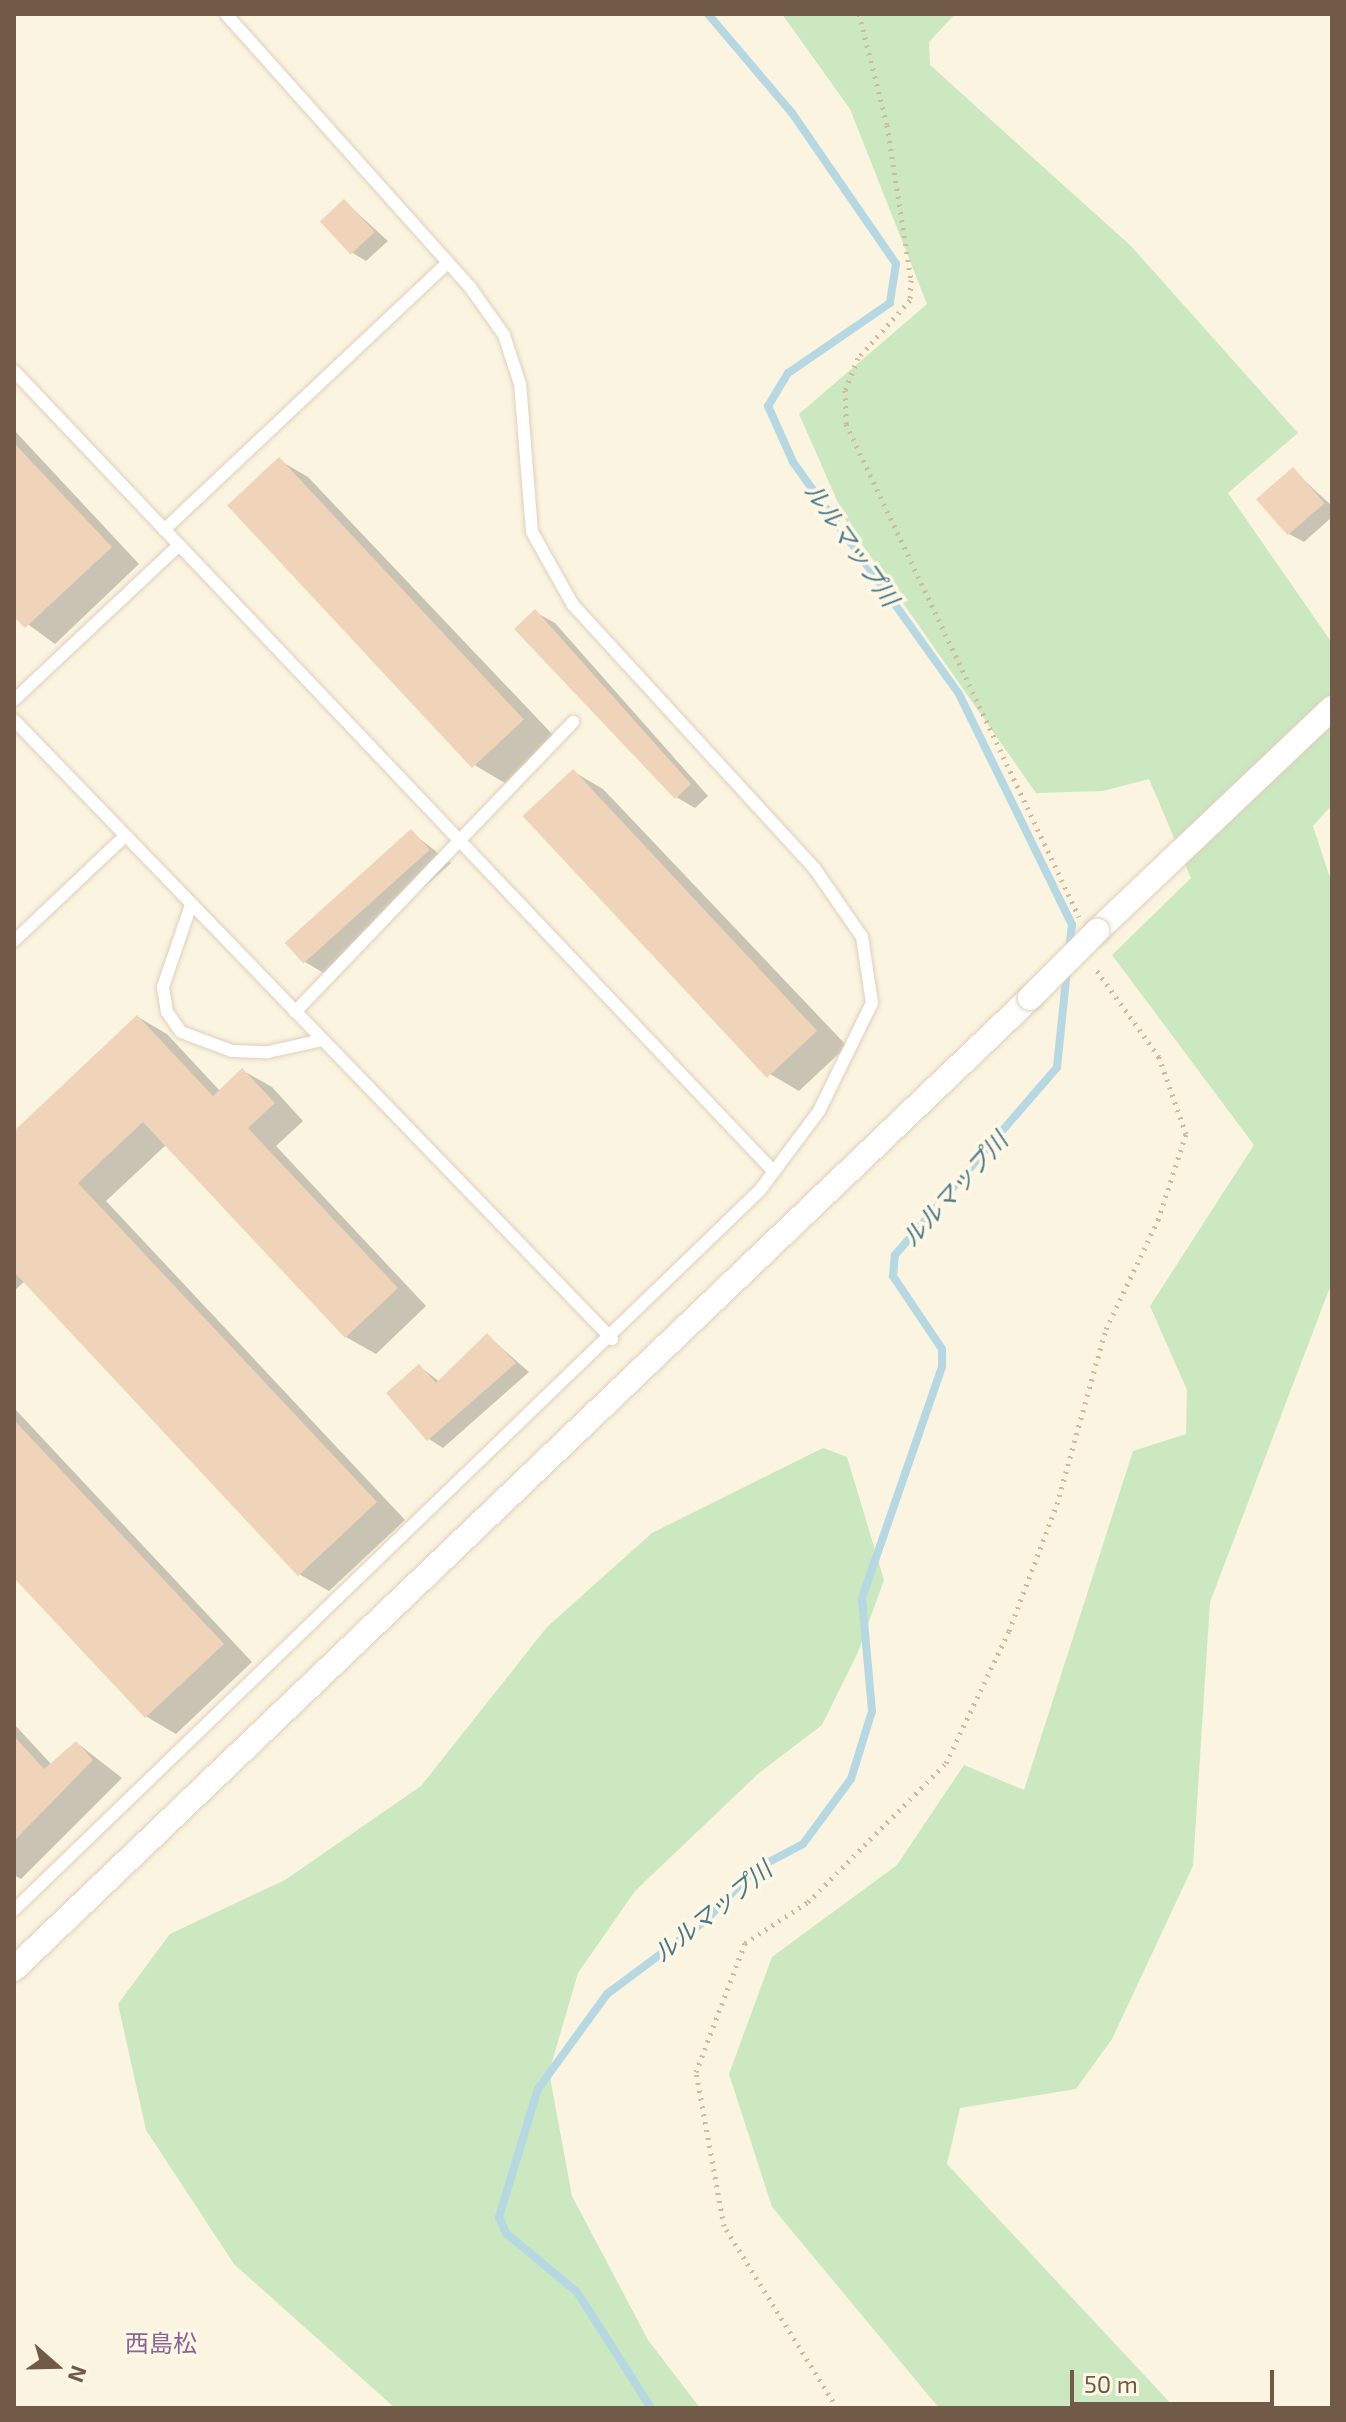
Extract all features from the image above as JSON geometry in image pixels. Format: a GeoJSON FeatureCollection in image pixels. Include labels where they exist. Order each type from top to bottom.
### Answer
{"type":"FeatureCollection","features":[{"type":"Feature","properties":{"kind":"street"},"geometry":{"type":"LineString","coordinates":[[14,1969],[1030,998],[1090,930],[1332,708]]}},
{"type":"Feature","properties":{"kind":"lane"},"geometry":{"type":"LineString","coordinates":[[14,1910],[612,1339],[774,1172],[819,1111],[872,1003],[862,937],[815,869],[573,605],[532,532],[520,384],[504,335],[448,262],[226,14]]}},
{"type":"Feature","properties":{"kind":"lane"},"geometry":{"type":"LineString","coordinates":[[164,530],[448,262]]}},
{"type":"Feature","properties":{"kind":"lane"},"geometry":{"type":"LineString","coordinates":[[14,371],[774,1172]]}},
{"type":"Feature","properties":{"kind":"lane"},"geometry":{"type":"LineString","coordinates":[[14,700],[179,545]]}},
{"type":"Feature","properties":{"kind":"lane"},"geometry":{"type":"LineString","coordinates":[[14,720],[612,1339]]}},
{"type":"Feature","properties":{"kind":"lane"},"geometry":{"type":"LineString","coordinates":[[295,1012],[462,843],[573,722]]}},
{"type":"Feature","properties":{"kind":"lane"},"geometry":{"type":"LineString","coordinates":[[14,941],[125,836]]}},
{"type":"Feature","properties":{"kind":"lane"},"geometry":{"type":"LineString","coordinates":[[191,905],[163,987],[181,1032],[232,1051],[322,1040]]}},
{"type":"Feature","properties":{"kind":"path"},"geometry":{"type":"LineString","coordinates":[[859,14],[887,125],[911,280],[910,300],[858,358],[845,390],[846,424],[1090,930]]}},
{"type":"Feature","properties":{"kind":"path"},"geometry":{"type":"LineString","coordinates":[[837,2408],[724,2226],[696,2072],[745,1943],[808,1902],[946,1763],[1009,1631],[1057,1504],[1106,1329],[1158,1220],[1186,1134],[1159,1057],[1099,984],[1091,957]]}},
{"type":"Feature","properties":{"kind":"green space"},"geometry":{"type":"Polygon","coordinates":[[[782,14],[955,14],[929,42],[930,65],[1131,246],[1298,433],[1228,493],[1332,643],[1332,805],[1313,826],[1332,884],[1332,1282],[1210,1602],[1193,1866],[1112,2039],[1076,2089],[960,2108],[947,2164],[1175,2408],[939,2408],[772,2207],[729,2074],[772,1957],[897,1865],[964,1765],[1024,1790],[1133,1451],[1186,1434],[1187,1390],[1150,1306],[1254,1145],[1112,955],[1191,878],[1149,779],[1103,791],[1036,793],[847,523],[799,414],[927,304],[850,109],[782,14]]]}},
{"type":"Feature","properties":{"kind":"green space"},"geometry":{"type":"Polygon","coordinates":[[[823,1448],[847,1457],[884,1580],[858,1652],[822,1725],[759,1773],[635,1891],[578,1973],[549,2072],[572,2196],[648,2340],[700,2408],[395,2408],[234,2264],[146,2130],[118,2004],[170,1934],[285,1880],[421,1786],[547,1627],[652,1533],[823,1448]]]}},
{"type":"Feature","properties":{"kind":"building"},"geometry":{"type":"Polygon","coordinates":[[[344,199],[375,232],[351,254],[320,222],[344,199]]]}},
{"type":"Feature","properties":{"kind":"building"},"geometry":{"type":"Polygon","coordinates":[[[14,443],[112,547],[25,628],[14,617],[14,443]]]}},
{"type":"Feature","properties":{"kind":"building"},"geometry":{"type":"Polygon","coordinates":[[[279,457],[524,720],[472,768],[227,505],[279,457]]]}},
{"type":"Feature","properties":{"kind":"building"},"geometry":{"type":"Polygon","coordinates":[[[1293,467],[1324,503],[1288,535],[1256,499],[1293,467]]]}},
{"type":"Feature","properties":{"kind":"building"},"geometry":{"type":"Polygon","coordinates":[[[535,609],[691,784],[675,799],[514,629],[535,609]]]}},
{"type":"Feature","properties":{"kind":"building"},"geometry":{"type":"Polygon","coordinates":[[[573,769],[817,1031],[767,1078],[523,816],[573,769]]]}},
{"type":"Feature","properties":{"kind":"building"},"geometry":{"type":"Polygon","coordinates":[[[411,829],[430,850],[303,964],[285,943],[411,829]]]}},
{"type":"Feature","properties":{"kind":"building"},"geometry":{"type":"Polygon","coordinates":[[[137,1015],[213,1096],[242,1068],[275,1103],[248,1128],[398,1288],[345,1338],[143,1122],[78,1183],[377,1502],[298,1576],[14,1272],[14,1131],[137,1015]]]}},
{"type":"Feature","properties":{"kind":"building"},"geometry":{"type":"Polygon","coordinates":[[[487,1333],[516,1363],[427,1441],[386,1393],[419,1364],[436,1383],[487,1333]]]}},
{"type":"Feature","properties":{"kind":"building"},"geometry":{"type":"Polygon","coordinates":[[[14,1420],[224,1644],[145,1718],[14,1578],[14,1420]]]}},
{"type":"Feature","properties":{"kind":"building"},"geometry":{"type":"Polygon","coordinates":[[[14,1736],[44,1769],[76,1741],[93,1760],[14,1841],[14,1736]]]}},
{"type":"Feature","properties":{"kind":"waterway","name":"ルルマップ川"},"geometry":{"type":"LineString","coordinates":[[708,14],[792,113],[896,264],[890,303],[788,373],[768,406],[793,462],[959,694],[1072,925],[1069,950]]}},
{"type":"Feature","properties":{"kind":"waterway","name":"ルルマップ川"},"geometry":{"type":"LineString","coordinates":[[651,2408],[577,2292],[506,2233],[499,2217],[538,2089],[607,1994],[705,1921],[754,1870],[803,1844],[851,1779],[872,1711],[862,1598],[942,1367],[942,1349],[893,1276],[895,1255],[1057,1067],[1067,971]]}},
{"type":"Feature","properties":{"kind":"district","name":"西島松"},"geometry":{"type":"Point","coordinates":[161,2343]}}]}
